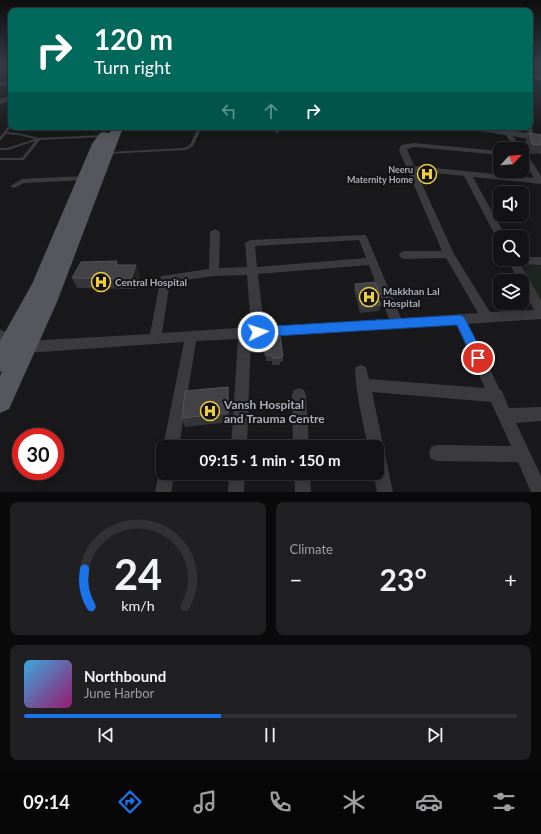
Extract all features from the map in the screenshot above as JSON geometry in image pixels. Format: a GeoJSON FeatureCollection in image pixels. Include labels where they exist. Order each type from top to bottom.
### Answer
{"type":"FeatureCollection","features":[{"type":"Feature","properties":{"kind":"main road"},"geometry":{"type":"LineString","coordinates":[[0,362],[13,341],[41,284],[98,144],[107,139],[117,130]]}},
{"type":"Feature","properties":{"kind":"main road"},"geometry":{"type":"LineString","coordinates":[[0,401],[13,341],[47,302],[107,139]]}},
{"type":"Feature","properties":{"kind":"street"},"geometry":{"type":"LineString","coordinates":[[488,130],[541,140]]}},
{"type":"Feature","properties":{"kind":"street"},"geometry":{"type":"LineString","coordinates":[[530,130],[541,135]]}},
{"type":"Feature","properties":{"kind":"street"},"geometry":{"type":"LineString","coordinates":[[505,133],[512,142]]}},
{"type":"Feature","properties":{"kind":"street"},"geometry":{"type":"LineString","coordinates":[[486,318],[449,254],[403,150],[408,146],[493,152]]}},
{"type":"Feature","properties":{"kind":"street"},"geometry":{"type":"LineString","coordinates":[[529,165],[541,182]]}},
{"type":"Feature","properties":{"kind":"street"},"geometry":{"type":"LineString","coordinates":[[410,168],[541,182]]}},
{"type":"Feature","properties":{"kind":"street"},"geometry":{"type":"LineString","coordinates":[[468,174],[497,230]]}},
{"type":"Feature","properties":{"kind":"street"},"geometry":{"type":"LineString","coordinates":[[14,186],[22,181],[84,178]]}},
{"type":"Feature","properties":{"kind":"street"},"geometry":{"type":"LineString","coordinates":[[214,272],[215,232]]}},
{"type":"Feature","properties":{"kind":"street"},"geometry":{"type":"LineString","coordinates":[[240,440],[252,332],[253,271],[250,243],[363,237],[398,323]]}},
{"type":"Feature","properties":{"kind":"street"},"geometry":{"type":"LineString","coordinates":[[404,255],[449,254]]}},
{"type":"Feature","properties":{"kind":"street"},"geometry":{"type":"LineString","coordinates":[[155,339],[165,279],[214,272],[253,271],[372,261]]}},
{"type":"Feature","properties":{"kind":"street"},"geometry":{"type":"LineString","coordinates":[[529,261],[541,261]]}},
{"type":"Feature","properties":{"kind":"street"},"geometry":{"type":"LineString","coordinates":[[13,341],[155,339],[460,320],[541,313],[516,266]]}},
{"type":"Feature","properties":{"kind":"street"},"geometry":{"type":"LineString","coordinates":[[460,320],[496,396],[521,454],[540,492]]}},
{"type":"Feature","properties":{"kind":"street"},"geometry":{"type":"LineString","coordinates":[[172,440],[191,336]]}},
{"type":"Feature","properties":{"kind":"street"},"geometry":{"type":"LineString","coordinates":[[375,440],[362,378],[496,396]]}},
{"type":"Feature","properties":{"kind":"street"},"geometry":{"type":"LineString","coordinates":[[299,395],[301,440]]}},
{"type":"Feature","properties":{"kind":"street"},"geometry":{"type":"LineString","coordinates":[[505,416],[541,414]]}},
{"type":"Feature","properties":{"kind":"street"},"geometry":{"type":"LineString","coordinates":[[437,453],[521,454]]}},
{"type":"Feature","properties":{"kind":"street"},"geometry":{"type":"LineString","coordinates":[[163,492],[166,480]]}},
{"type":"Feature","properties":{"kind":"street"},"geometry":{"type":"LineString","coordinates":[[236,492],[237,480]]}},
{"type":"Feature","properties":{"kind":"street"},"geometry":{"type":"LineString","coordinates":[[302,480],[303,492]]}},
{"type":"Feature","properties":{"kind":"street"},"geometry":{"type":"LineString","coordinates":[[383,480],[385,492]]}},
{"type":"Feature","properties":{"kind":"lane"},"geometry":{"type":"LineString","coordinates":[[0,139],[8,129]]}},
{"type":"Feature","properties":{"kind":"lane"},"geometry":{"type":"LineString","coordinates":[[5,133],[18,134],[39,139],[107,139],[185,149],[191,146],[199,130]]}},
{"type":"Feature","properties":{"kind":"lane"},"geometry":{"type":"LineString","coordinates":[[0,149],[7,149],[39,139]]}},
{"type":"Feature","properties":{"kind":"lane"},"geometry":{"type":"LineString","coordinates":[[0,159],[23,159],[39,139]]}},
{"type":"Feature","properties":{"kind":"shaded area"},"geometry":{"type":"Polygon","coordinates":[[[529,262],[541,262],[541,304],[529,282],[529,274],[525,274],[520,266],[529,266],[529,262]]]}},
{"type":"Feature","properties":{"kind":"building"},"geometry":{"type":"Polygon","coordinates":[[[529,133],[541,135],[540,145],[532,144],[529,133]]]}},
{"type":"Feature","properties":{"kind":"building"},"geometry":{"type":"Polygon","coordinates":[[[117,261],[115,265],[136,265],[131,279],[72,278],[81,262],[117,261]]]}},
{"type":"Feature","properties":{"kind":"building"},"geometry":{"type":"Polygon","coordinates":[[[375,282],[380,295],[377,295],[381,305],[362,306],[355,284],[375,282]]]}},
{"type":"Feature","properties":{"kind":"building"},"geometry":{"type":"Polygon","coordinates":[[[265,336],[280,336],[283,356],[281,356],[281,358],[272,358],[272,355],[265,355],[265,336]]]}},
{"type":"Feature","properties":{"kind":"building"},"geometry":{"type":"Polygon","coordinates":[[[228,387],[228,413],[182,418],[185,391],[228,387]]]}},
{"type":"Feature","properties":{"kind":"place","name":"Neeru Maternity Home"},"geometry":{"type":"Point","coordinates":[427,174]}},
{"type":"Feature","properties":{"kind":"place","name":"Central Hospital"},"geometry":{"type":"Point","coordinates":[101,282]}},
{"type":"Feature","properties":{"kind":"place","name":"Makkhan Lal Hospital"},"geometry":{"type":"Point","coordinates":[369,297]}},
{"type":"Feature","properties":{"kind":"place","name":"Vansh Hospital and Trauma Centre"},"geometry":{"type":"Point","coordinates":[210,411]}},
{"type":"Feature","properties":{"kind":"route"},"geometry":{"type":"LineString","coordinates":[[258,332],[460,320],[478,358]]}}]}
